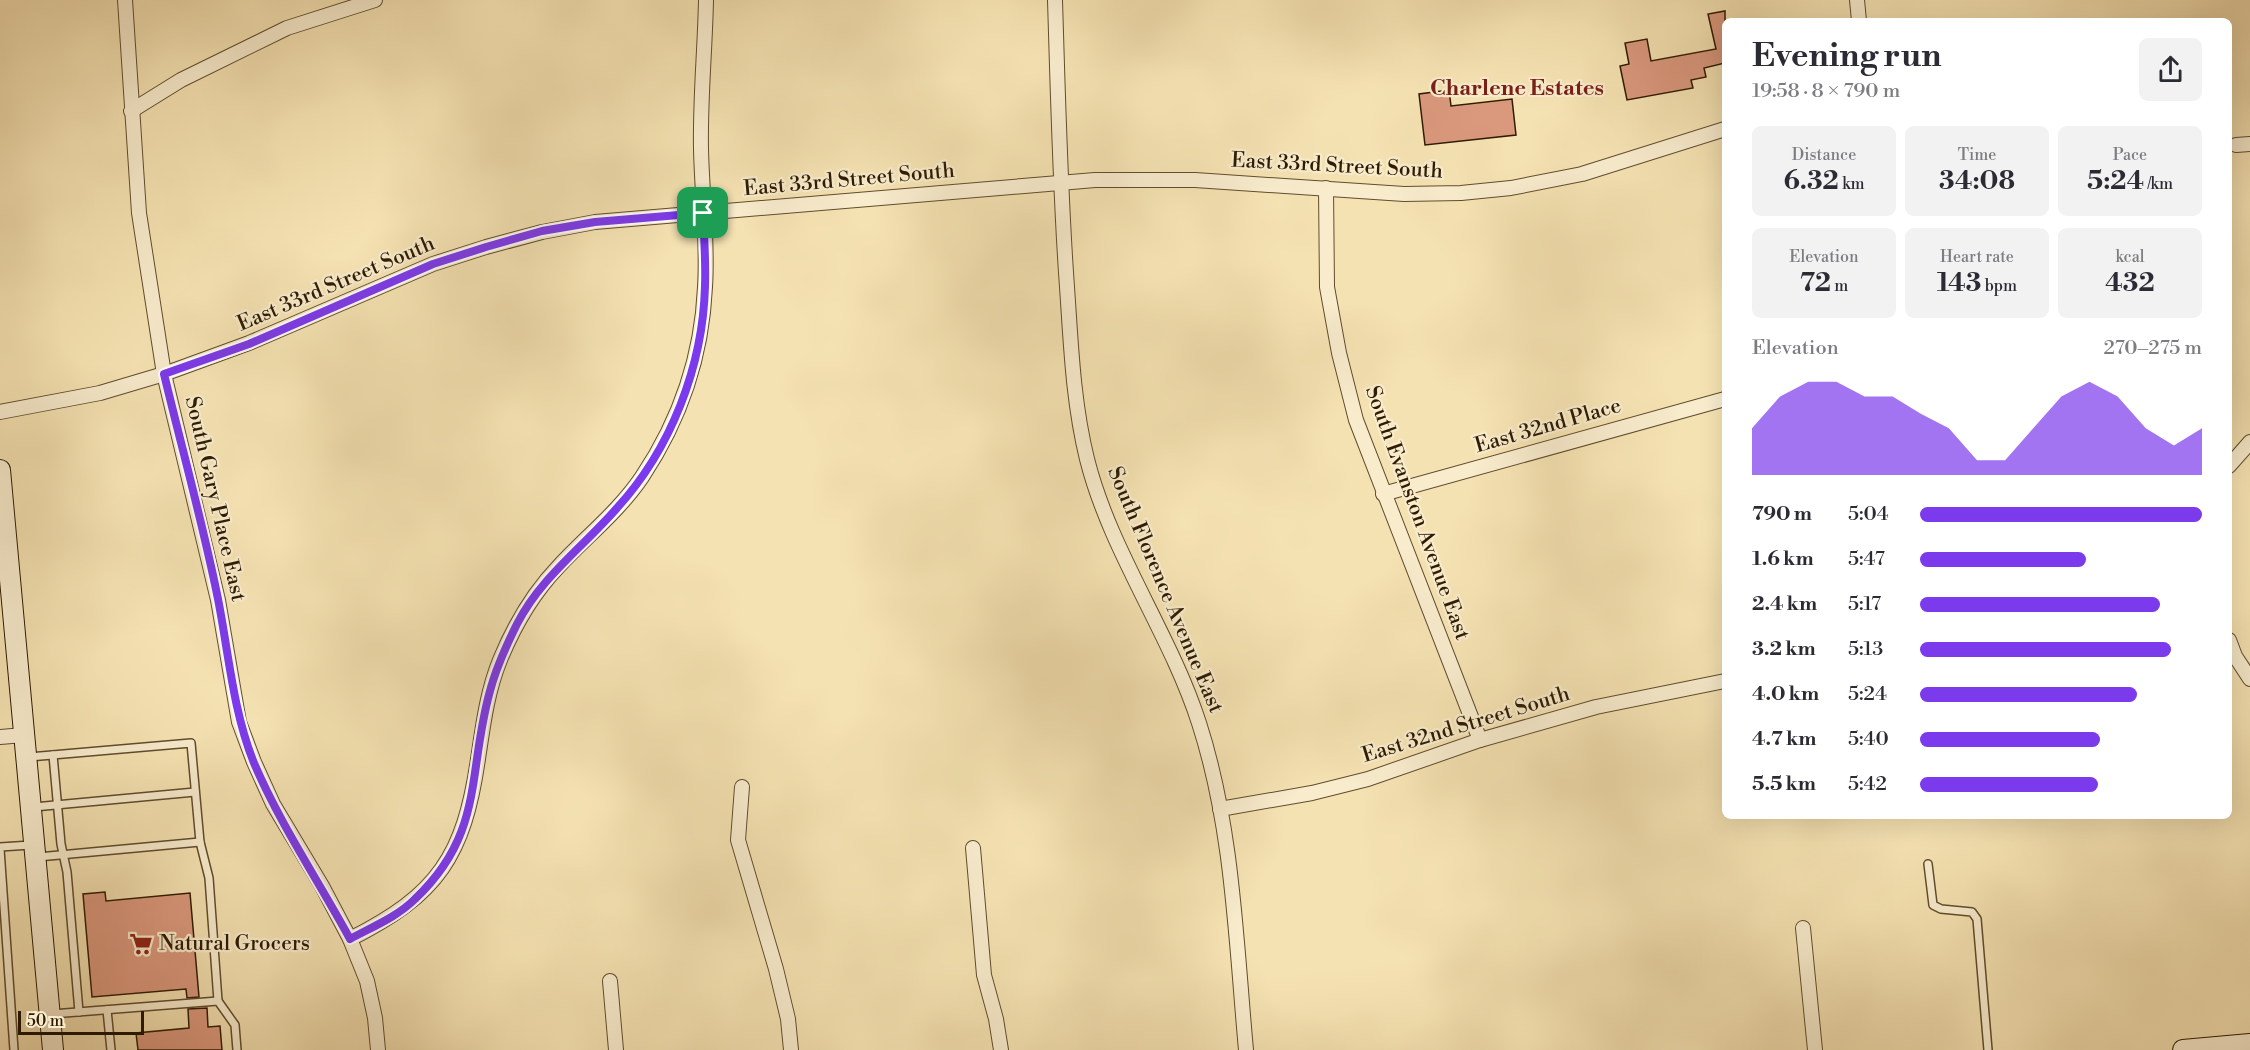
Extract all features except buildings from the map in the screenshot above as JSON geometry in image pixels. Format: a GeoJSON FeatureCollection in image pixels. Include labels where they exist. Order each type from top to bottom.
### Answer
{"type":"FeatureCollection","features":[{"type":"Feature","properties":{"kind":"main road"},"geometry":{"type":"LineString","coordinates":[[0,477],[2,522],[53,1050]]}},
{"type":"Feature","properties":{"kind":"main road"},"geometry":{"type":"LineString","coordinates":[[2183,1050],[2250,1044]]}},
{"type":"Feature","properties":{"kind":"street","name":"South Gary Place East"},"geometry":{"type":"LineString","coordinates":[[125,0],[139,213],[164,374],[218,600],[239,722],[273,804],[322,886],[350,939],[367,981],[375,1018],[378,1050]]}},
{"type":"Feature","properties":{"kind":"street"},"geometry":{"type":"LineString","coordinates":[[131,111],[182,80],[287,28],[375,0]]}},
{"type":"Feature","properties":{"kind":"street"},"geometry":{"type":"LineString","coordinates":[[350,939],[383,922],[414,900],[440,872],[450,857],[465,823],[474,790],[489,692],[518,622],[535,595],[558,567],[617,508],[642,477],[676,416],[697,352],[705,285],[701,147],[706,0]]}},
{"type":"Feature","properties":{"kind":"street","name":"South Florence Avenue East"},"geometry":{"type":"LineString","coordinates":[[1055,0],[1060,183],[1077,413],[1088,462],[1104,507],[1186,688],[1211,763],[1232,890],[1246,1050]]}},
{"type":"Feature","properties":{"kind":"street"},"geometry":{"type":"LineString","coordinates":[[1857,0],[1859,18]]}},
{"type":"Feature","properties":{"kind":"street","name":"East 33rd Street South"},"geometry":{"type":"LineString","coordinates":[[0,412],[100,393],[164,374],[249,344],[433,264],[542,231],[595,222],[1095,180],[1195,180],[1404,194],[1461,193],[1510,188],[1582,174],[1722,130]]}},
{"type":"Feature","properties":{"kind":"street","name":"South Evanston Avenue East"},"geometry":{"type":"LineString","coordinates":[[1326,188],[1328,287],[1339,353],[1356,420],[1480,740]]}},
{"type":"Feature","properties":{"kind":"street","name":"East 32nd Place"},"geometry":{"type":"LineString","coordinates":[[1383,494],[1722,400]]}},
{"type":"Feature","properties":{"kind":"street"},"geometry":{"type":"LineString","coordinates":[[2232,462],[2250,442]]}},
{"type":"Feature","properties":{"kind":"street"},"geometry":{"type":"LineString","coordinates":[[2232,648],[2250,679]]}},
{"type":"Feature","properties":{"kind":"street","name":"East 32nd Street South"},"geometry":{"type":"LineString","coordinates":[[1220,809],[1312,793],[1368,779],[1480,740],[1596,707],[1722,682]]}},
{"type":"Feature","properties":{"kind":"street"},"geometry":{"type":"LineString","coordinates":[[0,737],[24,735]]}},
{"type":"Feature","properties":{"kind":"street"},"geometry":{"type":"LineString","coordinates":[[741,787],[738,840],[776,969],[788,1019],[791,1050]]}},
{"type":"Feature","properties":{"kind":"street"},"geometry":{"type":"LineString","coordinates":[[973,848],[984,975],[996,1019],[1001,1050]]}},
{"type":"Feature","properties":{"kind":"street"},"geometry":{"type":"LineString","coordinates":[[1803,928],[1815,1050]]}},
{"type":"Feature","properties":{"kind":"street"},"geometry":{"type":"LineString","coordinates":[[610,981],[616,1050]]}},
{"type":"Feature","properties":{"kind":"lane"},"geometry":{"type":"LineString","coordinates":[[26,757],[191,743],[200,842],[209,878],[219,1001],[235,1025],[237,1050]]}},
{"type":"Feature","properties":{"kind":"lane"},"geometry":{"type":"LineString","coordinates":[[53,755],[67,872],[79,1012]]}},
{"type":"Feature","properties":{"kind":"lane"},"geometry":{"type":"LineString","coordinates":[[31,808],[195,792]]}},
{"type":"Feature","properties":{"kind":"lane"},"geometry":{"type":"LineString","coordinates":[[14,1050],[0,848],[64,855],[200,842]]}},
{"type":"Feature","properties":{"kind":"lane"},"geometry":{"type":"LineString","coordinates":[[1928,864],[1933,905],[1941,909],[1972,912],[1977,919],[1988,1050]]}},
{"type":"Feature","properties":{"kind":"lane"},"geometry":{"type":"LineString","coordinates":[[50,1014],[219,1001]]}},
{"type":"Feature","properties":{"kind":"lane"},"geometry":{"type":"LineString","coordinates":[[107,1010],[111,1050]]}},
{"type":"Feature","properties":{"kind":"place","name":"Natural Grocers"},"geometry":{"type":"Point","coordinates":[141,944]}},
{"type":"Feature","properties":{"kind":"district","name":"Charlene Estates"},"geometry":{"type":"Point","coordinates":[1517,88]}},
{"type":"Feature","properties":{"kind":"route"},"geometry":{"type":"LineString","coordinates":[[703,213],[705,285],[702,323],[697,352],[676,416],[642,477],[617,508],[558,567],[535,595],[518,622],[489,692],[474,790],[465,823],[454,850],[440,872],[414,900],[383,922],[350,939],[322,886],[273,804],[239,722],[218,600],[164,374],[249,344],[433,264],[486,247],[542,231],[595,222],[703,213]]}}]}
